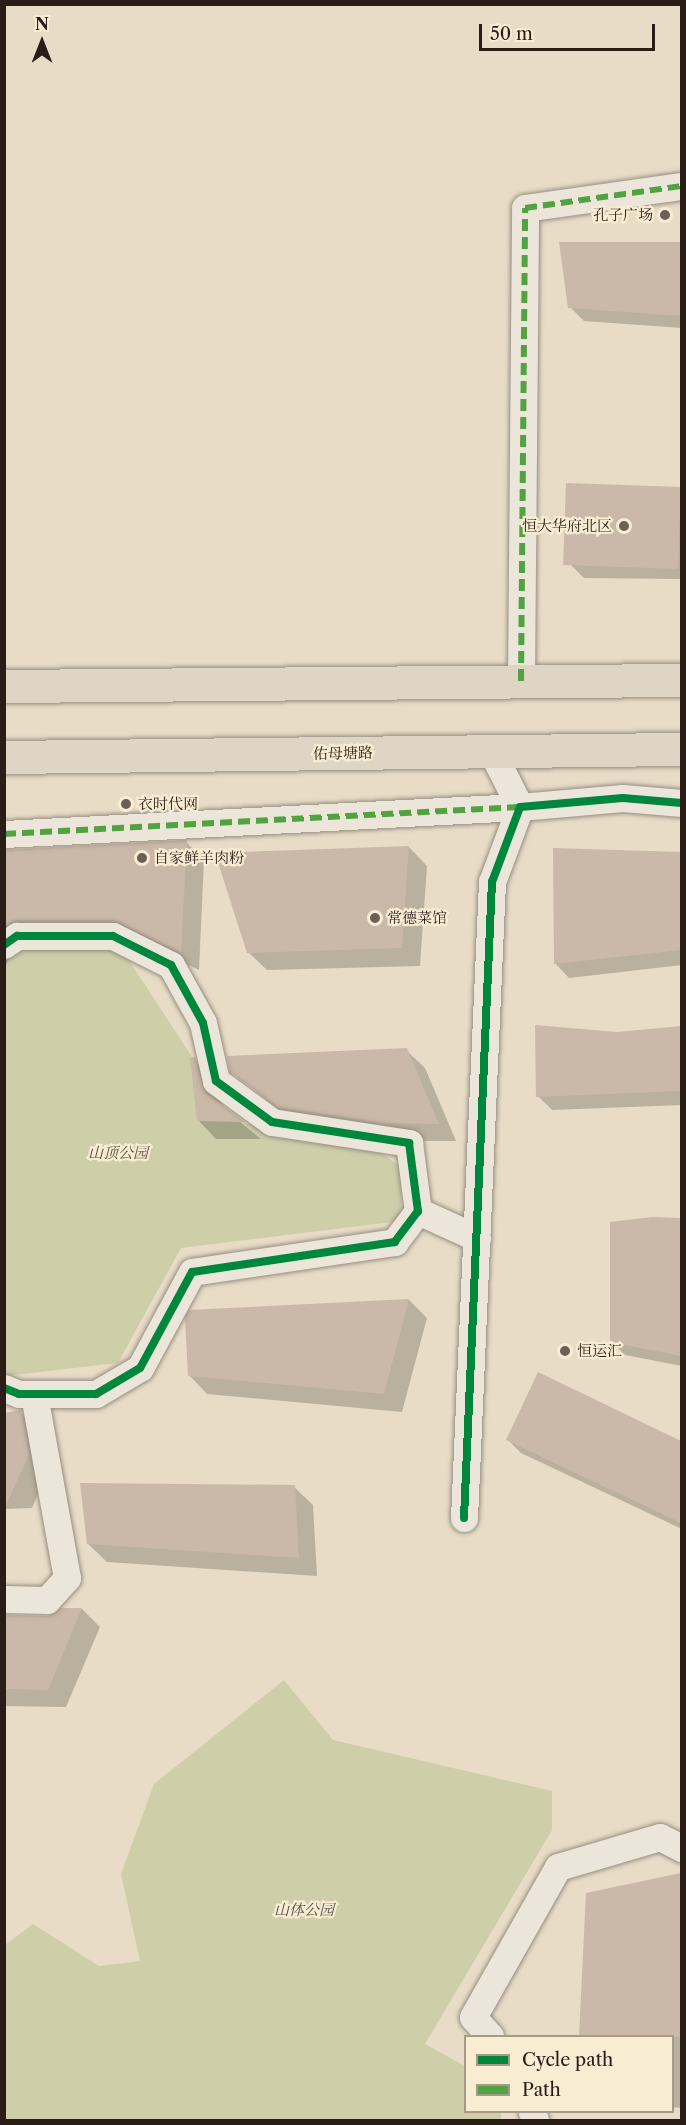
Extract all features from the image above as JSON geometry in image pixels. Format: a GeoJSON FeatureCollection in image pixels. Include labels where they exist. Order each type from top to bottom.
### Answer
{"type":"FeatureCollection","features":[{"type":"Feature","properties":{"kind":"main road"},"geometry":{"type":"LineString","coordinates":[[4,686],[681,680]]}},
{"type":"Feature","properties":{"kind":"main road","name":"佑母塘路"},"geometry":{"type":"LineString","coordinates":[[4,757],[681,749]]}},
{"type":"Feature","properties":{"kind":"street"},"geometry":{"type":"LineString","coordinates":[[521,681],[525,208],[681,186]]}},
{"type":"Feature","properties":{"kind":"street"},"geometry":{"type":"LineString","coordinates":[[464,1518],[492,882],[520,807],[492,752]]}},
{"type":"Feature","properties":{"kind":"street"},"geometry":{"type":"LineString","coordinates":[[4,834],[520,807],[623,798],[681,803]]}},
{"type":"Feature","properties":{"kind":"street"},"geometry":{"type":"LineString","coordinates":[[4,945],[17,936],[113,936],[171,965],[203,1023],[216,1081],[272,1122],[409,1143],[418,1211],[395,1242],[192,1272],[140,1368],[96,1394],[34,1394],[4,1388]]}},
{"type":"Feature","properties":{"kind":"street"},"geometry":{"type":"LineString","coordinates":[[418,1211],[477,1238]]}},
{"type":"Feature","properties":{"kind":"street"},"geometry":{"type":"LineString","coordinates":[[4,1599],[47,1600],[67,1578],[34,1394]]}},
{"type":"Feature","properties":{"kind":"street"},"geometry":{"type":"LineString","coordinates":[[488,2035],[473,2017],[558,1867],[660,1837],[681,1848]]}},
{"type":"Feature","properties":{"kind":"green space","name":"山顶公园"},"geometry":{"type":"Polygon","coordinates":[[[113,936],[234,1121],[366,1142],[401,1167],[401,1221],[181,1248],[118,1363],[5,1376],[5,962],[22,949],[113,936]]]}},
{"type":"Feature","properties":{"kind":"green space","name":"山体公园"},"geometry":{"type":"Polygon","coordinates":[[[284,1680],[333,1740],[552,1791],[552,1830],[425,2044],[464,2065],[464,2113],[501,2113],[501,2120],[5,2120],[5,1945],[33,1924],[99,1966],[140,1961],[121,1874],[154,1784],[284,1680]]]}},
{"type":"Feature","properties":{"kind":"building"},"geometry":{"type":"Polygon","coordinates":[[[559,242],[681,242],[681,316],[568,308],[559,242]]]}},
{"type":"Feature","properties":{"kind":"building","name":"恒大华府北区"},"geometry":{"type":"Polygon","coordinates":[[[566,483],[681,487],[678,569],[563,565],[566,483]]]}},
{"type":"Feature","properties":{"kind":"building"},"geometry":{"type":"Polygon","coordinates":[[[187,840],[181,953],[114,920],[17,920],[4,926],[4,850],[187,840]]]}},
{"type":"Feature","properties":{"kind":"building"},"geometry":{"type":"Polygon","coordinates":[[[409,846],[402,948],[247,953],[215,853],[409,846]]]}},
{"type":"Feature","properties":{"kind":"building"},"geometry":{"type":"Polygon","coordinates":[[[553,848],[681,852],[681,950],[554,964],[553,848]]]}},
{"type":"Feature","properties":{"kind":"building"},"geometry":{"type":"Polygon","coordinates":[[[535,1025],[617,1032],[681,1026],[681,1091],[536,1097],[535,1025]]]}},
{"type":"Feature","properties":{"kind":"building"},"geometry":{"type":"Polygon","coordinates":[[[407,1048],[439,1124],[383,1123],[278,1107],[230,1072],[227,1056],[407,1048]]]}},
{"type":"Feature","properties":{"kind":"building"},"geometry":{"type":"Polygon","coordinates":[[[195,1057],[206,1093],[245,1122],[197,1121],[190,1058],[195,1057]]]}},
{"type":"Feature","properties":{"kind":"building"},"geometry":{"type":"Polygon","coordinates":[[[653,1217],[681,1218],[681,1356],[610,1342],[610,1222],[653,1217]]]}},
{"type":"Feature","properties":{"kind":"building"},"geometry":{"type":"Polygon","coordinates":[[[409,1299],[384,1394],[188,1376],[185,1317],[189,1310],[409,1299]]]}},
{"type":"Feature","properties":{"kind":"building"},"geometry":{"type":"Polygon","coordinates":[[[538,1372],[681,1441],[681,1523],[506,1440],[538,1372]]]}},
{"type":"Feature","properties":{"kind":"building"},"geometry":{"type":"Polygon","coordinates":[[[21,1410],[29,1454],[4,1510],[4,1413],[21,1410]]]}},
{"type":"Feature","properties":{"kind":"building"},"geometry":{"type":"Polygon","coordinates":[[[80,1483],[295,1485],[299,1558],[87,1544],[80,1483]]]}},
{"type":"Feature","properties":{"kind":"building"},"geometry":{"type":"Polygon","coordinates":[[[61,1608],[82,1608],[48,1690],[4,1689],[4,1615],[47,1616],[61,1608]]]}},
{"type":"Feature","properties":{"kind":"building"},"geometry":{"type":"Polygon","coordinates":[[[681,1873],[681,2037],[674,2037],[674,2035],[579,2035],[586,1893],[681,1873]]]}},
{"type":"Feature","properties":{"kind":"marked path"},"geometry":{"type":"LineString","coordinates":[[521,681],[525,208],[682,186]]}},
{"type":"Feature","properties":{"kind":"marked path"},"geometry":{"type":"LineString","coordinates":[[4,834],[520,807]]}},
{"type":"Feature","properties":{"kind":"cycle path"},"geometry":{"type":"LineString","coordinates":[[464,1518],[492,882],[520,807],[623,798],[682,803]]}},
{"type":"Feature","properties":{"kind":"cycle path"},"geometry":{"type":"LineString","coordinates":[[4,945],[17,936],[113,936],[171,965],[203,1023],[216,1081],[272,1122],[409,1143],[418,1211],[395,1242],[192,1272],[140,1368],[96,1394],[19,1394],[4,1388]]}},
{"type":"Feature","properties":{"kind":"place","name":"孔子广场"},"geometry":{"type":"Point","coordinates":[665,215]}},
{"type":"Feature","properties":{"kind":"place","name":"恒大华府北区"},"geometry":{"type":"Point","coordinates":[624,526]}},
{"type":"Feature","properties":{"kind":"place","name":"衣时代网"},"geometry":{"type":"Point","coordinates":[126,804]}},
{"type":"Feature","properties":{"kind":"place","name":"自家鲜羊肉粉"},"geometry":{"type":"Point","coordinates":[142,858]}},
{"type":"Feature","properties":{"kind":"place","name":"常德菜馆"},"geometry":{"type":"Point","coordinates":[375,918]}},
{"type":"Feature","properties":{"kind":"place","name":"恒运汇"},"geometry":{"type":"Point","coordinates":[565,1351]}}]}
